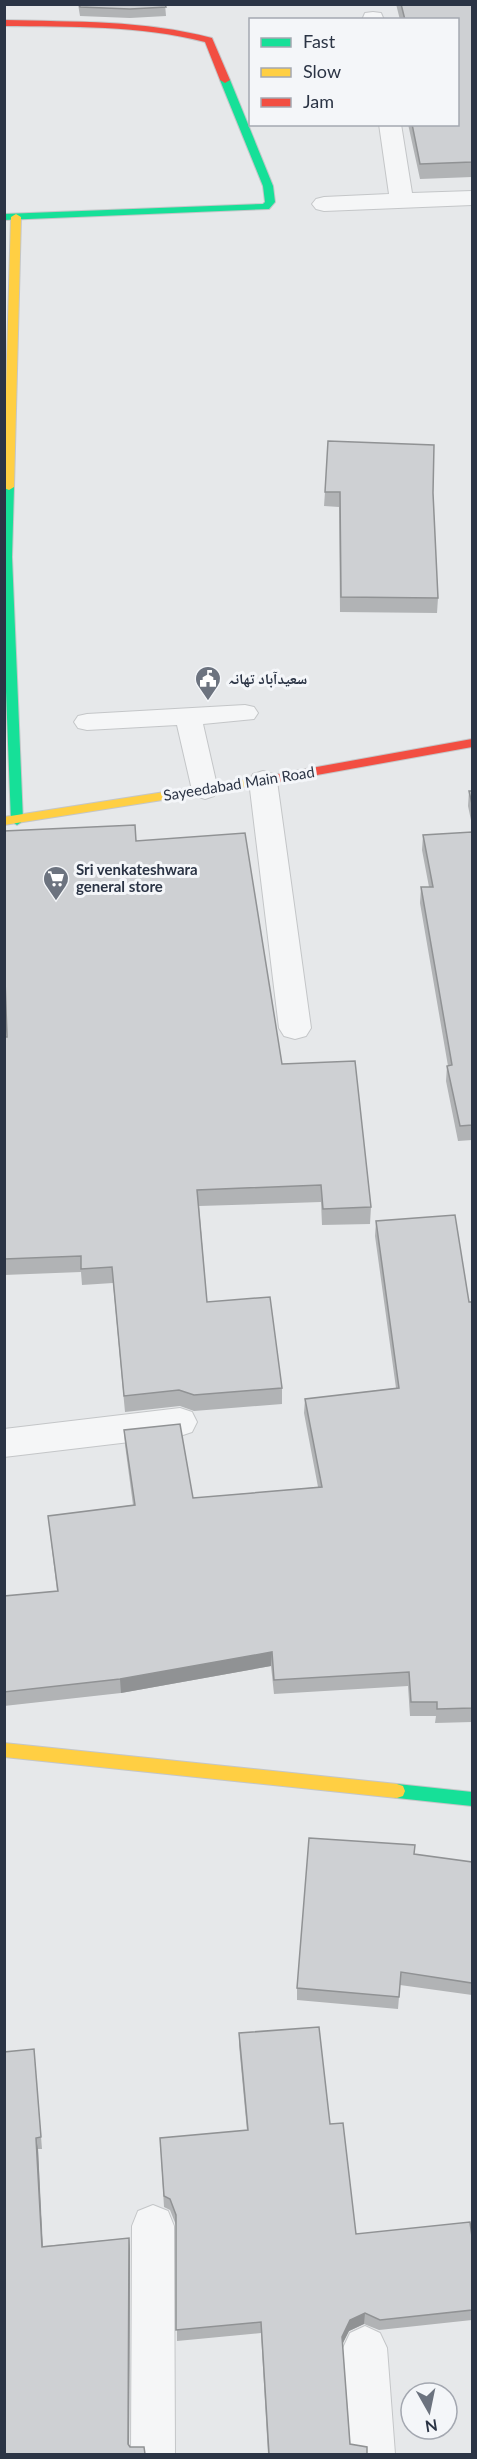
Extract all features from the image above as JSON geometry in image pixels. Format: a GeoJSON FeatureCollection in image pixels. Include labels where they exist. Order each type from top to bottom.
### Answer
{"type":"FeatureCollection","features":[{"type":"Feature","properties":{"kind":"street"},"geometry":{"type":"LineString","coordinates":[[4,23],[127,26],[189,34],[209,40],[268,186],[270,202],[266,207],[10,217],[6,558],[11,821]]}},
{"type":"Feature","properties":{"kind":"street"},"geometry":{"type":"LineString","coordinates":[[390,126],[402,201]]}},
{"type":"Feature","properties":{"kind":"street"},"geometry":{"type":"LineString","coordinates":[[324,204],[472,198]]}},
{"type":"Feature","properties":{"kind":"street","name":"Sayeedabad Main Road"},"geometry":{"type":"LineString","coordinates":[[11,821],[263,781],[472,743]]}},
{"type":"Feature","properties":{"kind":"street"},"geometry":{"type":"LineString","coordinates":[[263,781],[295,1028]]}},
{"type":"Feature","properties":{"kind":"street"},"geometry":{"type":"LineString","coordinates":[[4,1443],[180,1422]]}},
{"type":"Feature","properties":{"kind":"street"},"geometry":{"type":"LineString","coordinates":[[4,1749],[472,1799]]}},
{"type":"Feature","properties":{"kind":"street"},"geometry":{"type":"LineString","coordinates":[[153,2226],[153,2454]]}},
{"type":"Feature","properties":{"kind":"street"},"geometry":{"type":"LineString","coordinates":[[365,2348],[373,2454]]}},
{"type":"Feature","properties":{"kind":"lane"},"geometry":{"type":"LineString","coordinates":[[87,722],[245,713]]}},
{"type":"Feature","properties":{"kind":"lane"},"geometry":{"type":"LineString","coordinates":[[188,715],[205,790]]}},
{"type":"Feature","properties":{"kind":"building"},"geometry":{"type":"Polygon","coordinates":[[[79,4],[165,4],[166,7],[130,9],[80,7],[79,4]]]}},
{"type":"Feature","properties":{"kind":"building"},"geometry":{"type":"Polygon","coordinates":[[[401,4],[472,4],[472,162],[420,164],[412,126],[459,126],[459,18],[404,18],[401,4]]]}},
{"type":"Feature","properties":{"kind":"building"},"geometry":{"type":"Polygon","coordinates":[[[328,441],[434,445],[433,493],[438,598],[341,597],[340,492],[325,492],[328,441]]]}},
{"type":"Feature","properties":{"kind":"building"},"geometry":{"type":"Polygon","coordinates":[[[135,825],[136,841],[245,833],[282,1064],[355,1061],[371,1207],[323,1209],[321,1185],[197,1190],[207,1302],[270,1297],[282,1388],[194,1395],[179,1390],[124,1396],[112,1267],[81,1269],[81,1256],[4,1259],[4,1037],[7,1037],[4,831],[135,825]]]}},
{"type":"Feature","properties":{"kind":"building"},"geometry":{"type":"Polygon","coordinates":[[[472,832],[472,1125],[460,1126],[447,1066],[452,1065],[421,887],[433,887],[423,835],[472,832]]]}},
{"type":"Feature","properties":{"kind":"building"},"geometry":{"type":"Polygon","coordinates":[[[455,1215],[469,1302],[472,1302],[472,1708],[437,1709],[437,1702],[411,1702],[409,1672],[274,1680],[272,1652],[120,1679],[4,1692],[4,1596],[58,1591],[48,1516],[135,1505],[124,1430],[180,1424],[193,1498],[322,1487],[305,1399],[399,1388],[376,1221],[455,1215]]]}},
{"type":"Feature","properties":{"kind":"building"},"geometry":{"type":"Polygon","coordinates":[[[309,1838],[415,1845],[414,1854],[472,1862],[472,1983],[401,1972],[399,1997],[297,1988],[309,1838]]]}},
{"type":"Feature","properties":{"kind":"building"},"geometry":{"type":"Polygon","coordinates":[[[319,2027],[330,2124],[343,2123],[356,2234],[470,2222],[472,2310],[380,2320],[365,2313],[350,2320],[342,2337],[350,2444],[367,2447],[367,2454],[269,2454],[261,2322],[176,2330],[176,2215],[170,2199],[164,2196],[160,2138],[248,2130],[239,2033],[319,2027]]]}},
{"type":"Feature","properties":{"kind":"building"},"geometry":{"type":"Polygon","coordinates":[[[34,2049],[41,2137],[36,2138],[42,2247],[129,2238],[128,2444],[130,2447],[144,2447],[145,2454],[4,2454],[4,2052],[34,2049]]]}},
{"type":"Feature","properties":{"kind":"traffic: fast"},"geometry":{"type":"LineString","coordinates":[[4,217],[266,207],[270,202],[268,186],[225,80]]}},
{"type":"Feature","properties":{"kind":"traffic: fast"},"geometry":{"type":"LineString","coordinates":[[9,487],[7,557],[17,821]]}},
{"type":"Feature","properties":{"kind":"traffic: fast"},"geometry":{"type":"LineString","coordinates":[[397,1791],[472,1799]]}},
{"type":"Feature","properties":{"kind":"traffic: slow"},"geometry":{"type":"LineString","coordinates":[[9,487],[16,217]]}},
{"type":"Feature","properties":{"kind":"traffic: slow"},"geometry":{"type":"LineString","coordinates":[[4,821],[267,780]]}},
{"type":"Feature","properties":{"kind":"traffic: slow"},"geometry":{"type":"LineString","coordinates":[[4,1750],[397,1791]]}},
{"type":"Feature","properties":{"kind":"traffic: jam"},"geometry":{"type":"LineString","coordinates":[[4,23],[134,26],[209,40],[225,80]]}},
{"type":"Feature","properties":{"kind":"traffic: jam"},"geometry":{"type":"LineString","coordinates":[[267,780],[472,743]]}},
{"type":"Feature","properties":{"kind":"place","name":"سعیدآباد تھانہ"},"geometry":{"type":"Point","coordinates":[208,702]}},
{"type":"Feature","properties":{"kind":"place","name":"Sri venkateshwara general store"},"geometry":{"type":"Point","coordinates":[56,902]}}]}
